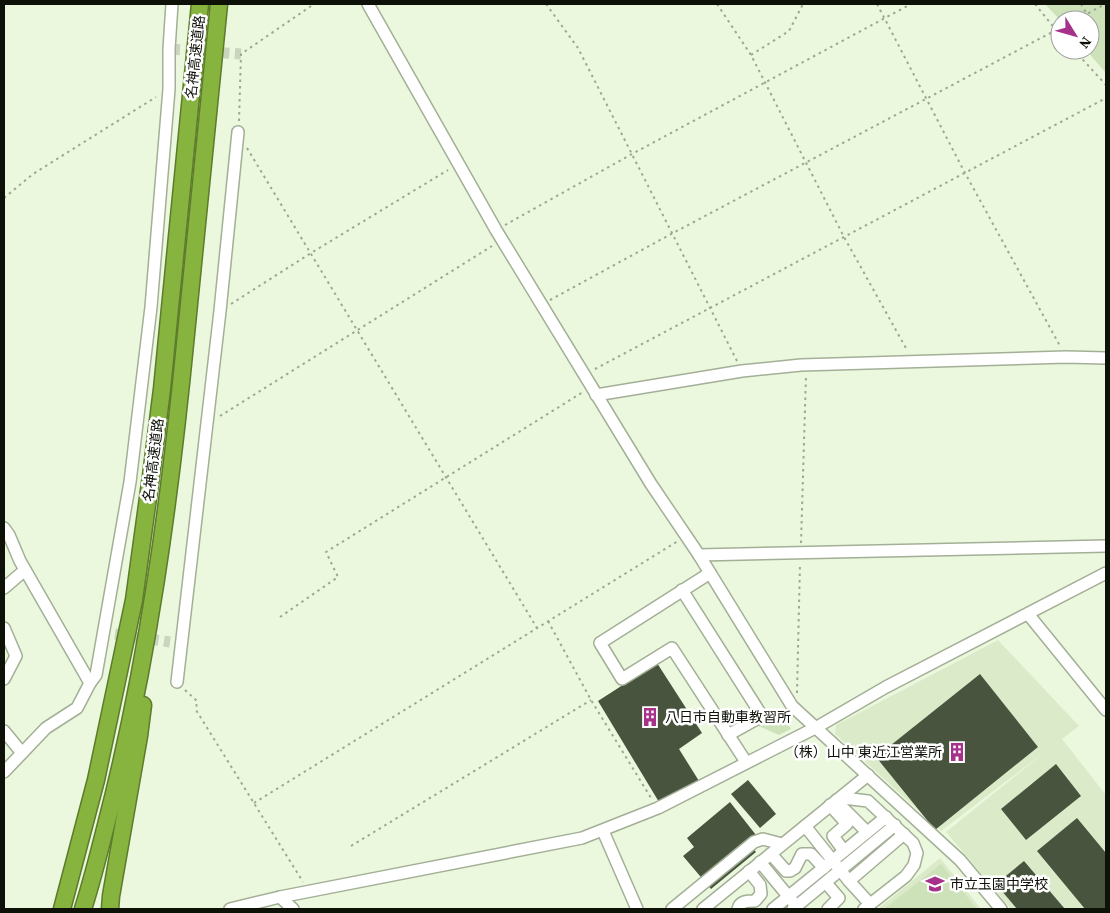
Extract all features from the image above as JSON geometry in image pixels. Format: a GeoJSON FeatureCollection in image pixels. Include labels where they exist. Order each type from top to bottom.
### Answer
{"type":"FeatureCollection","features":[{"type":"Feature","properties":{"kind":"highway","name":"名神高速道路"},"geometry":{"type":"LineString","coordinates":[[62,909],[96,780],[134,600],[162,389],[200,4]]}},
{"type":"Feature","properties":{"kind":"highway","name":"名神高速道路"},"geometry":{"type":"LineString","coordinates":[[83,909],[116,785],[142,667],[153,602],[171,480],[219,4]]}},
{"type":"Feature","properties":{"kind":"highway"},"geometry":{"type":"LineString","coordinates":[[110,909],[140,736],[171,480]]}},
{"type":"Feature","properties":{"kind":"street"},"geometry":{"type":"LineString","coordinates":[[4,772],[46,728],[77,708],[96,675],[109,633],[148,336],[169,89],[172,4]]}},
{"type":"Feature","properties":{"kind":"street"},"geometry":{"type":"LineString","coordinates":[[368,4],[499,235],[593,391],[650,484],[699,555],[792,706],[960,860],[1001,909]]}},
{"type":"Feature","properties":{"kind":"street"},"geometry":{"type":"LineString","coordinates":[[177,682],[175,642],[207,424],[238,132]]}},
{"type":"Feature","properties":{"kind":"street"},"geometry":{"type":"LineString","coordinates":[[593,391],[742,371],[806,365],[1066,357],[1106,358]]}},
{"type":"Feature","properties":{"kind":"street"},"geometry":{"type":"LineString","coordinates":[[4,528],[25,570],[90,683]]}},
{"type":"Feature","properties":{"kind":"street"},"geometry":{"type":"LineString","coordinates":[[699,555],[1106,546]]}},
{"type":"Feature","properties":{"kind":"street"},"geometry":{"type":"LineString","coordinates":[[4,588],[25,570]]}},
{"type":"Feature","properties":{"kind":"street"},"geometry":{"type":"LineString","coordinates":[[710,573],[600,643],[622,680],[672,648],[746,762]]}},
{"type":"Feature","properties":{"kind":"street"},"geometry":{"type":"LineString","coordinates":[[230,909],[582,838],[604,831],[658,808],[817,727],[886,687],[1106,573]]}},
{"type":"Feature","properties":{"kind":"street"},"geometry":{"type":"LineString","coordinates":[[682,590],[762,716],[728,735]]}},
{"type":"Feature","properties":{"kind":"street"},"geometry":{"type":"LineString","coordinates":[[1028,614],[1106,710]]}},
{"type":"Feature","properties":{"kind":"street"},"geometry":{"type":"LineString","coordinates":[[4,628],[16,656],[4,679]]}},
{"type":"Feature","properties":{"kind":"street"},"geometry":{"type":"LineString","coordinates":[[4,731],[22,753]]}},
{"type":"Feature","properties":{"kind":"street"},"geometry":{"type":"LineString","coordinates":[[711,907],[749,871],[868,775]]}},
{"type":"Feature","properties":{"kind":"street"},"geometry":{"type":"LineString","coordinates":[[771,854],[786,871],[790,871],[795,868],[802,854],[812,854],[840,871],[867,907],[906,876],[914,865],[917,853],[913,843],[904,834],[868,800],[843,798],[833,803]]}},
{"type":"Feature","properties":{"kind":"street"},"geometry":{"type":"LineString","coordinates":[[833,803],[867,832]]}},
{"type":"Feature","properties":{"kind":"street"},"geometry":{"type":"LineString","coordinates":[[833,803],[847,824],[833,836],[844,851]]}},
{"type":"Feature","properties":{"kind":"street"},"geometry":{"type":"LineString","coordinates":[[773,909],[867,832],[890,821]]}},
{"type":"Feature","properties":{"kind":"street"},"geometry":{"type":"LineString","coordinates":[[760,862],[796,908],[840,871],[890,821]]}},
{"type":"Feature","properties":{"kind":"street"},"geometry":{"type":"LineString","coordinates":[[805,826],[828,864]]}},
{"type":"Feature","properties":{"kind":"street"},"geometry":{"type":"LineString","coordinates":[[604,831],[637,909]]}},
{"type":"Feature","properties":{"kind":"street"},"geometry":{"type":"LineString","coordinates":[[848,881],[904,834]]}},
{"type":"Feature","properties":{"kind":"street"},"geometry":{"type":"LineString","coordinates":[[672,909],[754,842],[763,839],[782,844]]}},
{"type":"Feature","properties":{"kind":"street"},"geometry":{"type":"LineString","coordinates":[[738,909],[741,903],[755,901],[761,894],[760,885],[749,871]]}},
{"type":"Feature","properties":{"kind":"street"},"geometry":{"type":"LineString","coordinates":[[826,883],[839,898],[828,909]]}},
{"type":"Feature","properties":{"kind":"street"},"geometry":{"type":"LineString","coordinates":[[280,898],[294,909]]}},
{"type":"Feature","properties":{"kind":"path"},"geometry":{"type":"LineString","coordinates":[[314,4],[241,54],[238,132],[359,330],[536,628]]}},
{"type":"Feature","properties":{"kind":"path"},"geometry":{"type":"LineString","coordinates":[[546,4],[578,48],[742,371]]}},
{"type":"Feature","properties":{"kind":"path"},"geometry":{"type":"LineString","coordinates":[[717,4],[751,55],[844,237],[914,361]]}},
{"type":"Feature","properties":{"kind":"path"},"geometry":{"type":"LineString","coordinates":[[751,55],[789,32],[803,4]]}},
{"type":"Feature","properties":{"kind":"path"},"geometry":{"type":"LineString","coordinates":[[877,4],[965,173],[1066,357]]}},
{"type":"Feature","properties":{"kind":"path"},"geometry":{"type":"LineString","coordinates":[[207,424],[359,330],[499,235],[632,154],[911,4]]}},
{"type":"Feature","properties":{"kind":"path"},"geometry":{"type":"LineString","coordinates":[[1035,4],[1050,23]]}},
{"type":"Feature","properties":{"kind":"path"},"geometry":{"type":"LineString","coordinates":[[1081,4],[1087,14],[1105,4]]}},
{"type":"Feature","properties":{"kind":"path"},"geometry":{"type":"LineString","coordinates":[[542,305],[673,233],[1050,33]]}},
{"type":"Feature","properties":{"kind":"path"},"geometry":{"type":"LineString","coordinates":[[1083,60],[1106,85]]}},
{"type":"Feature","properties":{"kind":"path"},"geometry":{"type":"LineString","coordinates":[[4,198],[33,174],[169,89]]}},
{"type":"Feature","properties":{"kind":"path"},"geometry":{"type":"LineString","coordinates":[[584,375],[1106,98]]}},
{"type":"Feature","properties":{"kind":"path"},"geometry":{"type":"LineString","coordinates":[[220,311],[311,253],[459,164]]}},
{"type":"Feature","properties":{"kind":"path"},"geometry":{"type":"LineString","coordinates":[[797,693],[806,365]]}},
{"type":"Feature","properties":{"kind":"path"},"geometry":{"type":"LineString","coordinates":[[280,617],[338,577],[326,552],[593,391]]}},
{"type":"Feature","properties":{"kind":"path"},"geometry":{"type":"LineString","coordinates":[[254,803],[686,536]]}},
{"type":"Feature","properties":{"kind":"path"},"geometry":{"type":"LineString","coordinates":[[548,621],[591,700],[658,808]]}},
{"type":"Feature","properties":{"kind":"path"},"geometry":{"type":"LineString","coordinates":[[177,682],[197,701],[196,710],[310,892]]}},
{"type":"Feature","properties":{"kind":"path"},"geometry":{"type":"LineString","coordinates":[[351,846],[591,700]]}},
{"type":"Feature","properties":{"kind":"shaded area"},"geometry":{"type":"Polygon","coordinates":[[[1045,4],[1106,4],[1106,73],[1095,60],[1100,60],[1100,10],[1051,10],[1045,4]]]}},
{"type":"Feature","properties":{"kind":"shaded area"},"geometry":{"type":"Polygon","coordinates":[[[998,640],[1079,726],[1062,739],[1106,795],[1106,909],[1011,909],[946,832],[1045,752],[941,831],[835,734],[836,725],[998,640]]]}},
{"type":"Feature","properties":{"kind":"shaded area"},"geometry":{"type":"Polygon","coordinates":[[[779,710],[791,729],[779,735],[754,724],[779,710]]]}},
{"type":"Feature","properties":{"kind":"shaded area","name":"市立玉園中学校"},"geometry":{"type":"Polygon","coordinates":[[[940,858],[981,909],[878,909],[940,858]]]}},
{"type":"Feature","properties":{"kind":"shaded area","name":"市立玉園中学校"},"geometry":{"type":"Polygon","coordinates":[[[941,864],[977,909],[884,909],[941,864]]]}},
{"type":"Feature","properties":{"kind":"building","name":"八日市自動車教習所"},"geometry":{"type":"Polygon","coordinates":[[[657,663],[702,733],[679,749],[699,781],[659,802],[598,701],[657,663]]]}},
{"type":"Feature","properties":{"kind":"building","name":"（株）山中 東近江営業所"},"geometry":{"type":"Polygon","coordinates":[[[980,674],[1038,747],[935,830],[876,757],[980,674]]]}},
{"type":"Feature","properties":{"kind":"building"},"geometry":{"type":"Polygon","coordinates":[[[1056,764],[1081,796],[1026,840],[1001,809],[1056,764]]]}},
{"type":"Feature","properties":{"kind":"building"},"geometry":{"type":"Polygon","coordinates":[[[748,780],[776,814],[760,828],[731,794],[748,780]]]}},
{"type":"Feature","properties":{"kind":"building"},"geometry":{"type":"Polygon","coordinates":[[[730,802],[756,835],[748,842],[756,852],[711,889],[683,856],[694,847],[687,838],[730,802]]]}},
{"type":"Feature","properties":{"kind":"building"},"geometry":{"type":"Polygon","coordinates":[[[1077,818],[1106,853],[1106,909],[1085,909],[1037,851],[1077,818]]]}},
{"type":"Feature","properties":{"kind":"building"},"geometry":{"type":"Polygon","coordinates":[[[1024,861],[1065,909],[1017,909],[996,884],[1024,861]]]}},
{"type":"Feature","properties":{"kind":"tunnel"},"geometry":{"type":"LineString","coordinates":[[169,49],[241,54]]}},
{"type":"Feature","properties":{"kind":"tunnel"},"geometry":{"type":"LineString","coordinates":[[115,634],[170,642]]}},
{"type":"Feature","properties":{"kind":"place","name":"八日市自動車教習所"},"geometry":{"type":"Point","coordinates":[650,717]}},
{"type":"Feature","properties":{"kind":"place","name":"（株）山中 東近江営業所"},"geometry":{"type":"Point","coordinates":[957,752]}},
{"type":"Feature","properties":{"kind":"place","name":"市立玉園中学校"},"geometry":{"type":"Point","coordinates":[935,884]}}]}
